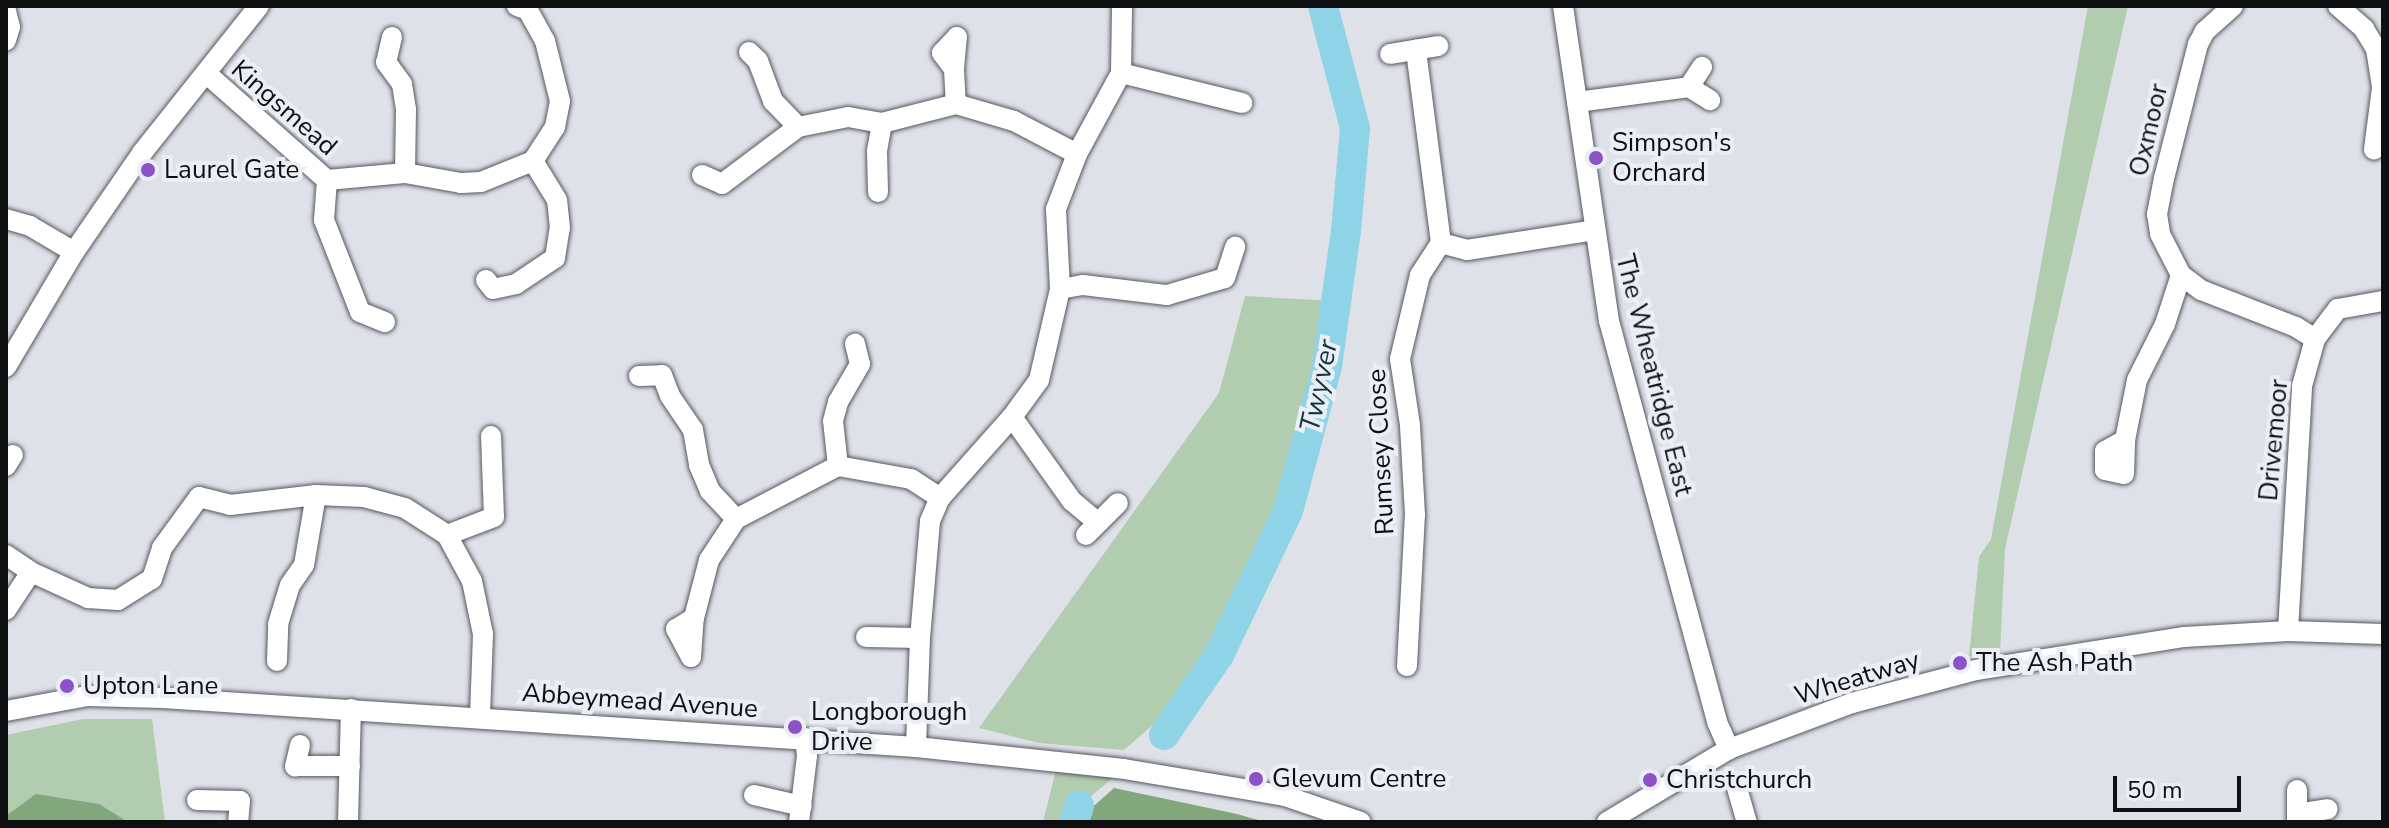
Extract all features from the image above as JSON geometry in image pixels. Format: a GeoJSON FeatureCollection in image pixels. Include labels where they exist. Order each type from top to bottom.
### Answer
{"type":"FeatureCollection","features":[{"type":"Feature","properties":{"kind":"street"},"geometry":{"type":"LineString","coordinates":[[6,367],[74,252],[142,153],[259,6]]}},
{"type":"Feature","properties":{"kind":"street"},"geometry":{"type":"LineString","coordinates":[[916,747],[920,638],[930,521],[940,498],[1012,417],[1039,380],[1060,289],[1056,209],[1077,154],[1121,73],[1122,6]]}},
{"type":"Feature","properties":{"kind":"street","name":"The Wheatridge East"},"geometry":{"type":"LineString","coordinates":[[1563,6],[1609,321],[1717,722],[1729,749]]}},
{"type":"Feature","properties":{"kind":"street","name":"Oxmoor"},"geometry":{"type":"LineString","coordinates":[[2181,275],[2160,234],[2157,214],[2186,83],[2198,44],[2205,31],[2233,6]]}},
{"type":"Feature","properties":{"kind":"street"},"geometry":{"type":"LineString","coordinates":[[2338,6],[2364,29],[2376,49],[2382,88],[2374,149]]}},
{"type":"Feature","properties":{"kind":"street"},"geometry":{"type":"LineString","coordinates":[[486,280],[493,289],[516,284],[555,258],[560,246],[557,200],[533,161],[555,127],[560,101],[545,41],[525,7]]}},
{"type":"Feature","properties":{"kind":"street"},"geometry":{"type":"LineString","coordinates":[[6,11],[10,27],[6,40]]}},
{"type":"Feature","properties":{"kind":"street"},"geometry":{"type":"LineString","coordinates":[[392,37],[378,65],[402,84],[406,109],[405,173]]}},
{"type":"Feature","properties":{"kind":"street"},"geometry":{"type":"LineString","coordinates":[[1390,54],[1438,46]]}},
{"type":"Feature","properties":{"kind":"street"},"geometry":{"type":"LineString","coordinates":[[1416,50],[1441,243],[1467,250],[1594,230]]}},
{"type":"Feature","properties":{"kind":"street"},"geometry":{"type":"LineString","coordinates":[[759,56],[773,101],[798,127]]}},
{"type":"Feature","properties":{"kind":"street"},"geometry":{"type":"LineString","coordinates":[[1689,87],[1702,67]]}},
{"type":"Feature","properties":{"kind":"street"},"geometry":{"type":"LineString","coordinates":[[954,69],[956,104]]}},
{"type":"Feature","properties":{"kind":"street"},"geometry":{"type":"LineString","coordinates":[[1121,73],[1232,95]]}},
{"type":"Feature","properties":{"kind":"street","name":"Kingsmead"},"geometry":{"type":"LineString","coordinates":[[207,74],[327,180],[405,173],[461,183],[481,182],[533,161]]}},
{"type":"Feature","properties":{"kind":"street"},"geometry":{"type":"LineString","coordinates":[[1577,102],[1689,87],[1710,100]]}},
{"type":"Feature","properties":{"kind":"street"},"geometry":{"type":"LineString","coordinates":[[702,175],[722,184],[798,127],[848,117],[882,123],[956,104],[1014,121],[1077,154]]}},
{"type":"Feature","properties":{"kind":"street"},"geometry":{"type":"LineString","coordinates":[[878,192],[877,151],[882,123]]}},
{"type":"Feature","properties":{"kind":"street","name":"Kingsmead"},"geometry":{"type":"LineString","coordinates":[[327,180],[324,220],[353,318],[385,322]]}},
{"type":"Feature","properties":{"kind":"street"},"geometry":{"type":"LineString","coordinates":[[6,219],[30,226],[74,252]]}},
{"type":"Feature","properties":{"kind":"street","name":"Rumsey Close"},"geometry":{"type":"LineString","coordinates":[[1407,666],[1415,515],[1410,425],[1400,359],[1420,275],[1441,243]]}},
{"type":"Feature","properties":{"kind":"street"},"geometry":{"type":"LineString","coordinates":[[1060,289],[1083,285],[1167,295],[1225,278],[1235,247]]}},
{"type":"Feature","properties":{"kind":"street"},"geometry":{"type":"LineString","coordinates":[[2125,440],[2137,380],[2165,324],[2181,275],[2201,290],[2296,327],[2315,339]]}},
{"type":"Feature","properties":{"kind":"street","name":"Drivemoor"},"geometry":{"type":"LineString","coordinates":[[2288,631],[2302,386],[2315,339],[2338,309],[2383,301]]}},
{"type":"Feature","properties":{"kind":"street"},"geometry":{"type":"LineString","coordinates":[[838,466],[833,421],[838,402],[860,364],[855,344]]}},
{"type":"Feature","properties":{"kind":"street"},"geometry":{"type":"LineString","coordinates":[[639,376],[662,375],[670,396],[693,430],[699,465],[710,491],[736,519]]}},
{"type":"Feature","properties":{"kind":"street"},"geometry":{"type":"LineString","coordinates":[[1012,417],[1092,529],[1118,503]]}},
{"type":"Feature","properties":{"kind":"street"},"geometry":{"type":"LineString","coordinates":[[447,535],[494,517],[491,436]]}},
{"type":"Feature","properties":{"kind":"street"},"geometry":{"type":"LineString","coordinates":[[691,657],[694,618],[709,560],[736,519],[838,466],[911,479],[940,498]]}},
{"type":"Feature","properties":{"kind":"street"},"geometry":{"type":"LineString","coordinates":[[277,661],[278,624],[290,585],[304,565],[316,495]]}},
{"type":"Feature","properties":{"kind":"street"},"geometry":{"type":"LineString","coordinates":[[6,555],[31,572],[88,598],[118,600],[136,592],[152,579],[162,548],[199,497],[230,505],[316,495],[364,497],[405,508],[447,535],[472,581],[483,634],[480,716]]}},
{"type":"Feature","properties":{"kind":"street"},"geometry":{"type":"LineString","coordinates":[[6,610],[31,572]]}},
{"type":"Feature","properties":{"kind":"street","name":"Wheatway"},"geometry":{"type":"LineString","coordinates":[[1607,822],[1729,749],[1852,703],[1976,670],[2184,637],[2288,631],[2383,634]]}},
{"type":"Feature","properties":{"kind":"street"},"geometry":{"type":"LineString","coordinates":[[866,637],[920,638]]}},
{"type":"Feature","properties":{"kind":"street","name":"Abbeymead Avenue"},"geometry":{"type":"LineString","coordinates":[[6,711],[36,703],[87,696],[480,716],[916,747],[1139,771],[1285,796],[1361,822]]}},
{"type":"Feature","properties":{"kind":"street"},"geometry":{"type":"LineString","coordinates":[[348,822],[351,709]]}},
{"type":"Feature","properties":{"kind":"street"},"geometry":{"type":"LineString","coordinates":[[763,791],[801,814],[807,756],[805,738]]}},
{"type":"Feature","properties":{"kind":"street"},"geometry":{"type":"LineString","coordinates":[[300,745],[295,766],[350,766]]}},
{"type":"Feature","properties":{"kind":"street"},"geometry":{"type":"LineString","coordinates":[[1737,788],[1747,822]]}},
{"type":"Feature","properties":{"kind":"street"},"geometry":{"type":"LineString","coordinates":[[2297,790],[2297,818],[2328,809]]}},
{"type":"Feature","properties":{"kind":"street"},"geometry":{"type":"LineString","coordinates":[[197,800],[240,801],[238,822]]}},
{"type":"Feature","properties":{"kind":"green space"},"geometry":{"type":"Polygon","coordinates":[[[2088,6],[2128,6],[2005,549],[2000,652],[1969,656],[1979,557],[1991,539],[2088,6]]]}},
{"type":"Feature","properties":{"kind":"green space"},"geometry":{"type":"Polygon","coordinates":[[[1245,296],[1331,301],[1329,371],[1292,517],[1226,661],[1124,750],[1039,743],[979,728],[1219,393],[1245,296]]]}},
{"type":"Feature","properties":{"kind":"green space"},"geometry":{"type":"Polygon","coordinates":[[[83,719],[152,719],[165,822],[6,822],[6,735],[83,719]]]}},
{"type":"Feature","properties":{"kind":"green space"},"geometry":{"type":"Polygon","coordinates":[[[1058,762],[1124,769],[1079,806],[1074,822],[1043,822],[1058,762]]]}},
{"type":"Feature","properties":{"kind":"green space"},"geometry":{"type":"Polygon","coordinates":[[[1114,788],[1265,822],[1083,822],[1087,812],[1114,788]]]}},
{"type":"Feature","properties":{"kind":"green space"},"geometry":{"type":"Polygon","coordinates":[[[36,794],[99,804],[128,822],[6,822],[6,816],[36,794]]]}},
{"type":"Feature","properties":{"kind":"waterway","name":"Twyver"},"geometry":{"type":"LineString","coordinates":[[1164,735],[1219,655],[1288,511],[1327,366],[1346,231],[1355,128],[1323,6]]}},
{"type":"Feature","properties":{"kind":"waterway","name":"Twyver"},"geometry":{"type":"LineString","coordinates":[[1074,822],[1079,806]]}},
{"type":"Feature","properties":{"kind":"place","name":"Simpson's Orchard"},"geometry":{"type":"Point","coordinates":[1596,158]}},
{"type":"Feature","properties":{"kind":"place","name":"Laurel Gate"},"geometry":{"type":"Point","coordinates":[148,170]}},
{"type":"Feature","properties":{"kind":"place","name":"The Ash Path"},"geometry":{"type":"Point","coordinates":[1960,663]}},
{"type":"Feature","properties":{"kind":"place","name":"Upton Lane"},"geometry":{"type":"Point","coordinates":[67,686]}},
{"type":"Feature","properties":{"kind":"place","name":"Longborough Drive"},"geometry":{"type":"Point","coordinates":[795,727]}},
{"type":"Feature","properties":{"kind":"place","name":"Glevum Centre"},"geometry":{"type":"Point","coordinates":[1256,779]}},
{"type":"Feature","properties":{"kind":"place","name":"Christchurch"},"geometry":{"type":"Point","coordinates":[1650,780]}}]}
